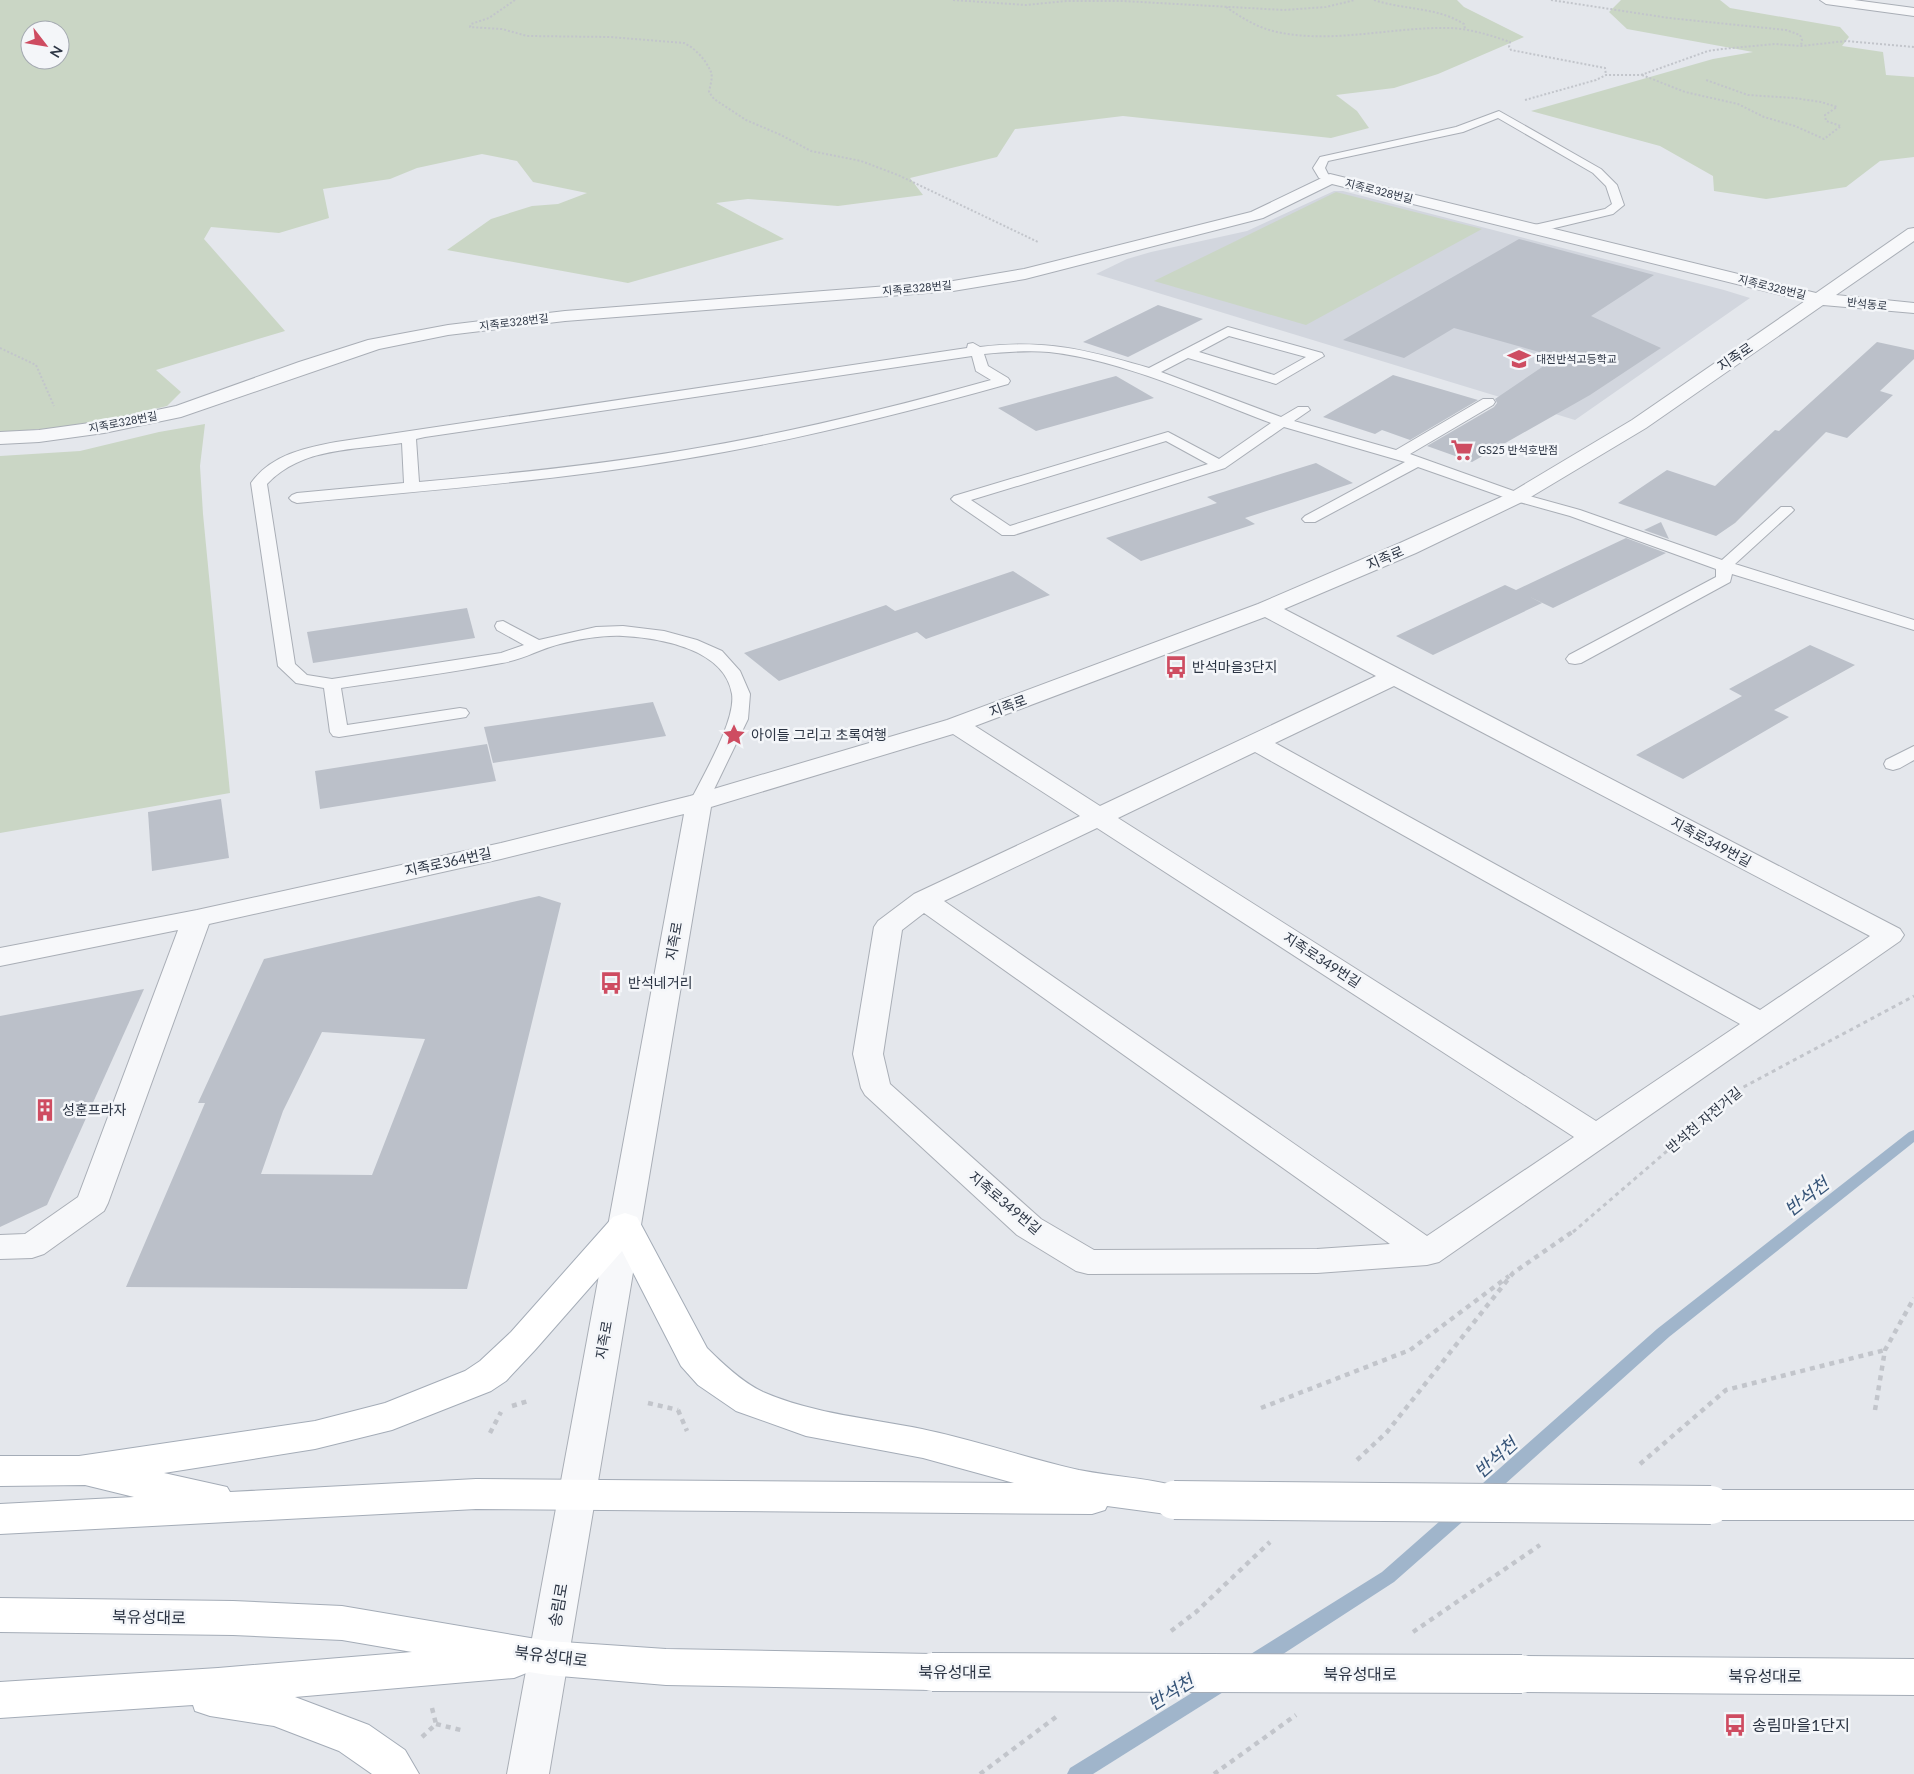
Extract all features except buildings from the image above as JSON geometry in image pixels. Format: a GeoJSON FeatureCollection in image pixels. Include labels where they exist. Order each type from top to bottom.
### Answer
{"type":"FeatureCollection","features":[{"type":"Feature","properties":{"kind":"main road"},"geometry":{"type":"LineString","coordinates":[[0,1471],[79,1471],[315,1434],[392,1416],[478,1382],[493,1371],[524,1340],[625,1225],[694,1357],[711,1375],[749,1401],[806,1422],[923,1444],[1054,1479],[1104,1490],[1174,1500]]}},
{"type":"Feature","properties":{"kind":"main road"},"geometry":{"type":"LineString","coordinates":[[79,1471],[252,1506]]}},
{"type":"Feature","properties":{"kind":"main road"},"geometry":{"type":"LineString","coordinates":[[0,1519],[476,1494],[1711,1505],[1914,1505]]}},
{"type":"Feature","properties":{"kind":"main road","name":"북유성대로"},"geometry":{"type":"LineString","coordinates":[[0,1615],[233,1618],[342,1623],[548,1658],[666,1667],[932,1672],[1914,1677]]}},
{"type":"Feature","properties":{"kind":"main road"},"geometry":{"type":"LineString","coordinates":[[0,1700],[162,1690],[548,1658]]}},
{"type":"Feature","properties":{"kind":"main road"},"geometry":{"type":"LineString","coordinates":[[162,1690],[275,1708],[354,1738],[390,1762],[407,1758]]}},
{"type":"Feature","properties":{"kind":"street"},"geometry":{"type":"LineString","coordinates":[[1826,0],[1845,1],[1914,12]]}},
{"type":"Feature","properties":{"kind":"street","name":"지족로328번길"},"geometry":{"type":"LineString","coordinates":[[0,438],[39,436],[104,428],[181,411],[306,366],[375,344],[448,330],[565,316],[953,286],[1025,274],[1257,215],[1330,179],[1820,299]]}},
{"type":"Feature","properties":{"kind":"street","name":"지족로"},"geometry":{"type":"LineString","coordinates":[[578,1495],[699,802],[956,725],[1266,609],[1408,548],[1517,497],[1638,424],[1914,233]]}},
{"type":"Feature","properties":{"kind":"street","name":"반석동로"},"geometry":{"type":"LineString","coordinates":[[1820,299],[1914,308]]}},
{"type":"Feature","properties":{"kind":"street","name":"지족로349번길"},"geometry":{"type":"LineString","coordinates":[[1266,609],[1395,676],[1890,935],[1427,1252],[1317,1261],[1088,1262],[1029,1227],[876,1088],[868,1054],[888,927],[924,900],[1395,676]]}},
{"type":"Feature","properties":{"kind":"street","name":"지족로349번길"},"geometry":{"type":"LineString","coordinates":[[956,725],[1596,1136]]}},
{"type":"Feature","properties":{"kind":"street"},"geometry":{"type":"LineString","coordinates":[[1255,742],[1761,1023]]}},
{"type":"Feature","properties":{"kind":"street","name":"지족로364번길"},"geometry":{"type":"LineString","coordinates":[[0,957],[197,918],[501,851],[699,802]]}},
{"type":"Feature","properties":{"kind":"street"},"geometry":{"type":"LineString","coordinates":[[924,900],[1427,1252]]}},
{"type":"Feature","properties":{"kind":"street"},"geometry":{"type":"LineString","coordinates":[[0,1247],[32,1246],[92,1203],[197,918]]}},
{"type":"Feature","properties":{"kind":"street","name":"송림로"},"geometry":{"type":"LineString","coordinates":[[528,1774],[578,1495]]}},
{"type":"Feature","properties":{"kind":"lane"},"geometry":{"type":"LineString","coordinates":[[1330,179],[1323,176],[1319,168],[1324,159],[1459,130],[1499,114],[1597,171],[1611,185],[1618,205],[1609,212],[1534,229]]}},
{"type":"Feature","properties":{"kind":"lane"},"geometry":{"type":"LineString","coordinates":[[1150,374],[1187,353],[1228,331],[1317,356],[1276,380],[1187,353]]}},
{"type":"Feature","properties":{"kind":"lane"},"geometry":{"type":"LineString","coordinates":[[699,802],[739,719],[742,694],[731,671],[716,655],[691,644],[658,635],[623,631],[596,632],[536,645],[504,658],[332,684],[302,680],[287,666],[259,483],[267,472],[283,462],[305,454],[376,441],[409,438],[444,430],[975,349],[1048,348],[1086,354],[1150,374],[1282,422],[1398,455],[1517,497],[1575,513],[1724,566],[1914,625]]}},
{"type":"Feature","properties":{"kind":"lane"},"geometry":{"type":"LineString","coordinates":[[297,498],[539,475],[640,461],[815,430],[933,401],[1004,381],[981,368],[980,358],[975,349]]}},
{"type":"Feature","properties":{"kind":"lane"},"geometry":{"type":"LineString","coordinates":[[1398,455],[1488,402]]}},
{"type":"Feature","properties":{"kind":"lane"},"geometry":{"type":"LineString","coordinates":[[1220,465],[1168,436],[959,499],[1008,532],[1220,465],[1302,410]]}},
{"type":"Feature","properties":{"kind":"lane"},"geometry":{"type":"LineString","coordinates":[[409,438],[412,487]]}},
{"type":"Feature","properties":{"kind":"lane"},"geometry":{"type":"LineString","coordinates":[[1310,518],[1418,462]]}},
{"type":"Feature","properties":{"kind":"lane"},"geometry":{"type":"LineString","coordinates":[[1576,659],[1724,579],[1724,566],[1786,510]]}},
{"type":"Feature","properties":{"kind":"lane"},"geometry":{"type":"LineString","coordinates":[[503,626],[536,645]]}},
{"type":"Feature","properties":{"kind":"lane"},"geometry":{"type":"LineString","coordinates":[[332,684],[339,732],[460,713]]}},
{"type":"Feature","properties":{"kind":"lane"},"geometry":{"type":"LineString","coordinates":[[1893,764],[1914,752]]}},
{"type":"Feature","properties":{"kind":"path"},"geometry":{"type":"LineString","coordinates":[[515,0],[493,17],[471,24],[470,28],[502,29],[527,36],[610,37],[684,43],[694,47],[711,72],[712,79],[709,92],[714,100],[746,120],[811,151],[861,161],[898,175],[1076,260]]}},
{"type":"Feature","properties":{"kind":"path"},"geometry":{"type":"LineString","coordinates":[[953,0],[1026,5],[1066,1],[1123,1],[1284,10],[1326,7],[1355,0]]}},
{"type":"Feature","properties":{"kind":"path"},"geometry":{"type":"LineString","coordinates":[[1374,0],[1389,6],[1429,11],[1456,18],[1464,24],[1465,29]]}},
{"type":"Feature","properties":{"kind":"path"},"geometry":{"type":"LineString","coordinates":[[1551,0],[1714,23],[1786,30],[1800,35],[1802,40],[1801,46]]}},
{"type":"Feature","properties":{"kind":"path"},"geometry":{"type":"LineString","coordinates":[[1226,7],[1244,20],[1284,33],[1299,35],[1330,36],[1429,27],[1465,29],[1510,42],[1509,47],[1511,50],[1605,68],[1606,76]]}},
{"type":"Feature","properties":{"kind":"path"},"geometry":{"type":"LineString","coordinates":[[1499,114],[1500,111],[1524,100],[1606,76],[1641,75],[1708,51],[1774,44],[1801,46],[1846,41],[1914,47]]}},
{"type":"Feature","properties":{"kind":"path"},"geometry":{"type":"LineString","coordinates":[[1641,75],[1685,92],[1738,104],[1764,117],[1795,126],[1824,139],[1841,126],[1826,121],[1825,115],[1837,107],[1821,102],[1794,98],[1748,95],[1706,80]]}},
{"type":"Feature","properties":{"kind":"path"},"geometry":{"type":"LineString","coordinates":[[0,348],[36,365],[56,410],[39,436]]}},
{"type":"Feature","properties":{"kind":"path","name":"반석천 자전거길"},"geometry":{"type":"LineString","coordinates":[[1261,1408],[1410,1350],[1513,1273],[1584,1224],[1738,1090],[1914,996]]}},
{"type":"Feature","properties":{"kind":"path"},"geometry":{"type":"LineString","coordinates":[[1875,1410],[1884,1350],[1914,1298]]}},
{"type":"Feature","properties":{"kind":"path"},"geometry":{"type":"LineString","coordinates":[[510,1407],[528,1401]]}},
{"type":"Feature","properties":{"kind":"path"},"geometry":{"type":"LineString","coordinates":[[648,1403],[678,1410],[687,1431]]}},
{"type":"Feature","properties":{"kind":"path"},"geometry":{"type":"LineString","coordinates":[[490,1433],[502,1410]]}},
{"type":"Feature","properties":{"kind":"path"},"geometry":{"type":"LineString","coordinates":[[430,1698],[436,1724]]}},
{"type":"Feature","properties":{"kind":"path"},"geometry":{"type":"LineString","coordinates":[[407,1758],[436,1724]]}},
{"type":"Feature","properties":{"kind":"path"},"geometry":{"type":"LineString","coordinates":[[436,1724],[465,1731]]}},
{"type":"Feature","properties":{"kind":"shaded area","name":"대전반석고등학교"},"geometry":{"type":"Polygon","coordinates":[[[1334,191],[1343,191],[1750,298],[1575,420],[1096,274],[1127,259],[1151,252],[1247,231],[1334,191]]]}},
{"type":"Feature","properties":{"kind":"green space"},"geometry":{"type":"Polygon","coordinates":[[[0,0],[1457,0],[1464,7],[1524,37],[1438,74],[1394,88],[1336,95],[1357,111],[1369,128],[1331,138],[1123,116],[1015,129],[997,157],[910,178],[923,195],[838,206],[748,199],[716,203],[784,239],[628,283],[447,250],[491,219],[532,206],[558,204],[587,193],[533,182],[517,161],[482,154],[417,168],[390,179],[323,189],[329,218],[279,233],[211,227],[204,239],[285,331],[156,370],[181,392],[167,406],[122,417],[54,428],[0,432],[0,0]]]}},
{"type":"Feature","properties":{"kind":"green space"},"geometry":{"type":"Polygon","coordinates":[[[1621,0],[1720,0],[1730,8],[1840,27],[1849,37],[1842,46],[1883,52],[1886,75],[1914,77],[1914,157],[1880,161],[1846,187],[1766,199],[1714,191],[1713,176],[1660,146],[1531,111],[1713,59],[1753,52],[1627,29],[1609,12],[1621,0]]]}},
{"type":"Feature","properties":{"kind":"green space"},"geometry":{"type":"Polygon","coordinates":[[[1336,192],[1482,229],[1306,325],[1154,281],[1336,192]]]}},
{"type":"Feature","properties":{"kind":"green space"},"geometry":{"type":"Polygon","coordinates":[[[205,424],[200,466],[203,514],[230,793],[0,833],[0,456],[80,451],[159,432],[205,424]]]}},
{"type":"Feature","properties":{"kind":"waterway","name":"반석천"},"geometry":{"type":"LineString","coordinates":[[1480,1496],[1663,1333],[1914,1135]]}},
{"type":"Feature","properties":{"kind":"waterway","name":"반석천"},"geometry":{"type":"LineString","coordinates":[[1253,1663],[1388,1577],[1463,1511]]}},
{"type":"Feature","properties":{"kind":"waterway","name":"반석천"},"geometry":{"type":"LineString","coordinates":[[1077,1774],[1221,1683]]}},
{"type":"Feature","properties":{"kind":"place","name":"대전반석고등학교"},"geometry":{"type":"Point","coordinates":[1519,359]}},
{"type":"Feature","properties":{"kind":"place","name":"GS25 반석호반점"},"geometry":{"type":"Point","coordinates":[1462,450]}},
{"type":"Feature","properties":{"kind":"place","name":"반석마을3단지"},"geometry":{"type":"Point","coordinates":[1176,667]}},
{"type":"Feature","properties":{"kind":"place","name":"아이들 그리고 초록여행"},"geometry":{"type":"Point","coordinates":[734,735]}},
{"type":"Feature","properties":{"kind":"place","name":"반석네거리"},"geometry":{"type":"Point","coordinates":[611,983]}},
{"type":"Feature","properties":{"kind":"place","name":"성훈프라자"},"geometry":{"type":"Point","coordinates":[45,1110]}},
{"type":"Feature","properties":{"kind":"place","name":"송림마을1단지"},"geometry":{"type":"Point","coordinates":[1735,1725]}}]}
